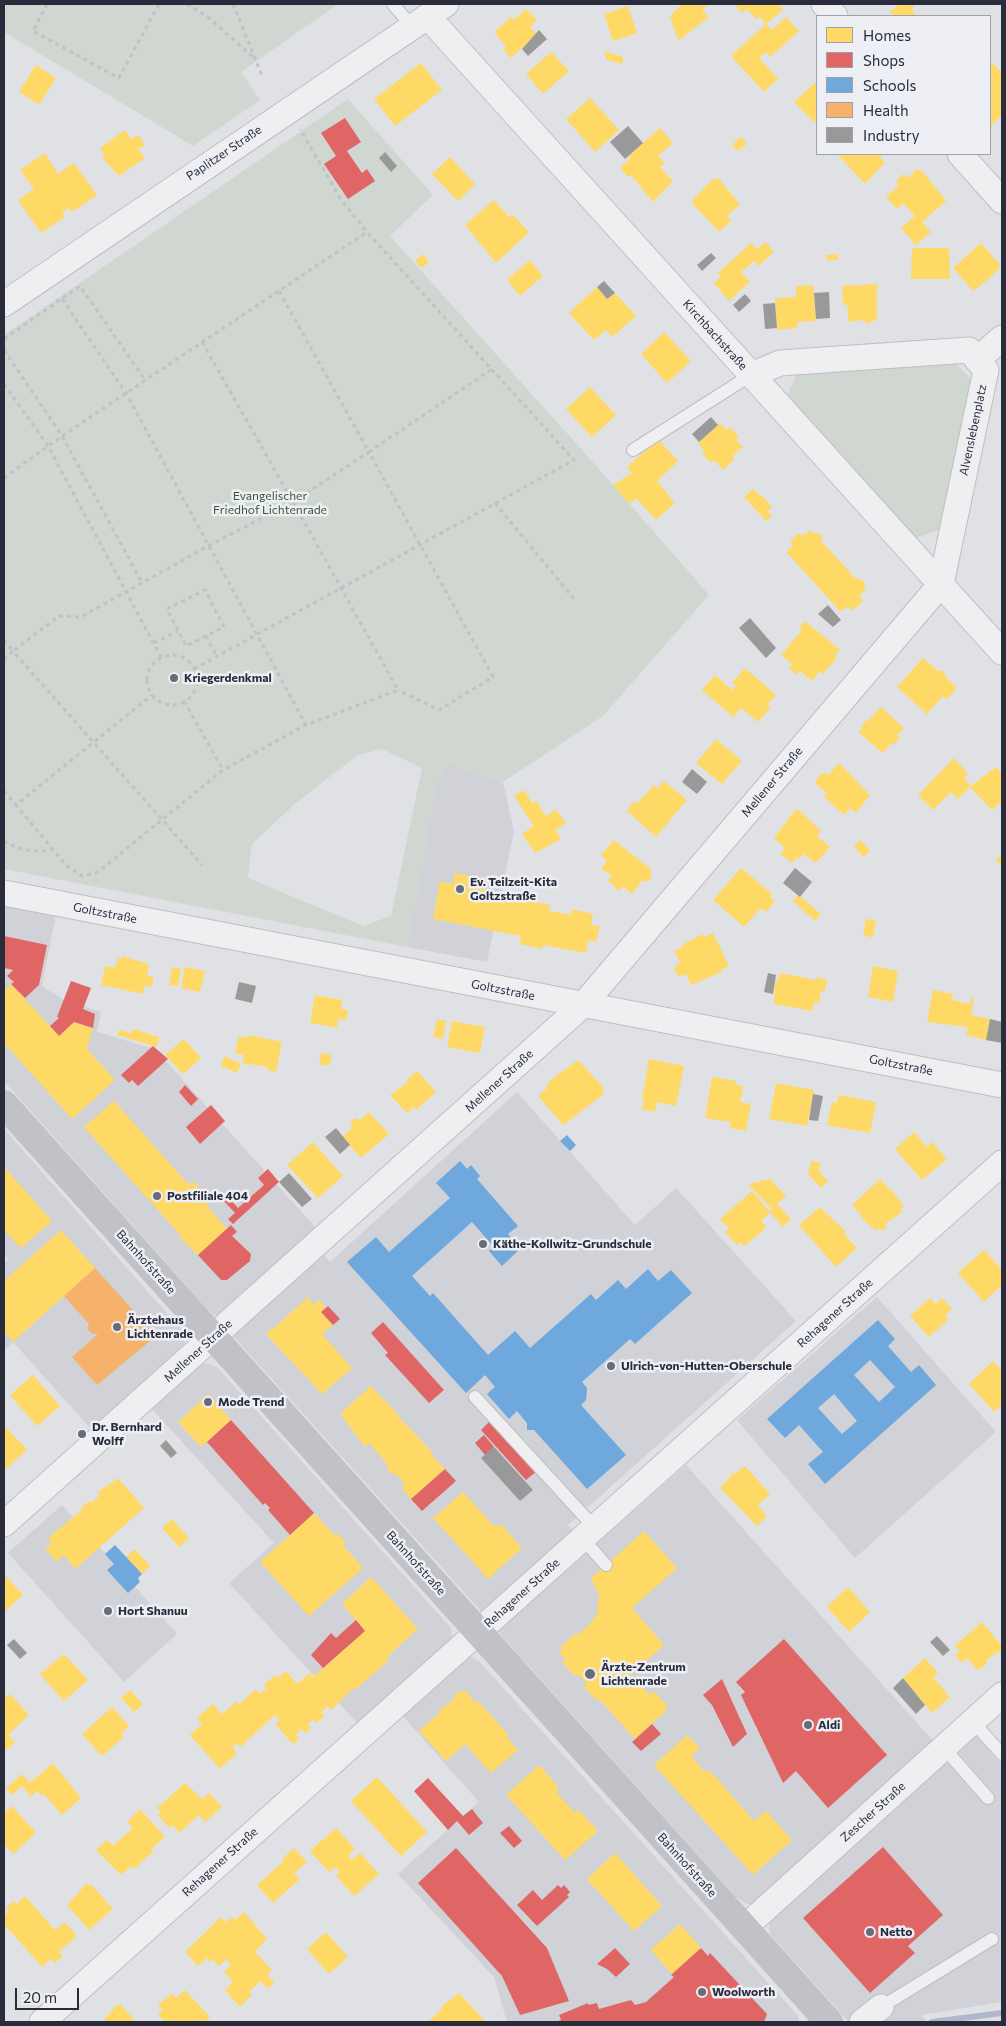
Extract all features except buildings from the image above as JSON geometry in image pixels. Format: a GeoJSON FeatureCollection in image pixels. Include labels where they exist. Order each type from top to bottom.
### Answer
{"type":"FeatureCollection","features":[{"type":"Feature","properties":{"kind":"street"},"geometry":{"type":"LineString","coordinates":[[824,4],[834,15]]}},
{"type":"Feature","properties":{"kind":"street","name":"Paplitzer Straße"},"geometry":{"type":"LineString","coordinates":[[4,304],[290,108],[429,16]]}},
{"type":"Feature","properties":{"kind":"street","name":"Kirchbachstraße"},"geometry":{"type":"LineString","coordinates":[[429,16],[1002,652]]}},
{"type":"Feature","properties":{"kind":"street"},"geometry":{"type":"LineString","coordinates":[[961,155],[1002,201]]}},
{"type":"Feature","properties":{"kind":"street"},"geometry":{"type":"LineString","coordinates":[[751,375],[780,362],[968,350],[977,360],[1002,338]]}},
{"type":"Feature","properties":{"kind":"street","name":"Alvenslebenplatz"},"geometry":{"type":"LineString","coordinates":[[941,584],[986,370],[977,360]]}},
{"type":"Feature","properties":{"kind":"street","name":"Mellener Straße"},"geometry":{"type":"LineString","coordinates":[[4,1524],[583,1005],[941,584]]}},
{"type":"Feature","properties":{"kind":"street","name":"Goltzstraße"},"geometry":{"type":"LineString","coordinates":[[4,893],[1002,1084]]}},
{"type":"Feature","properties":{"kind":"street","name":"Bahnhofstraße"},"geometry":{"type":"LineString","coordinates":[[4,1104],[829,2022]]}},
{"type":"Feature","properties":{"kind":"street","name":"Rehagener Straße"},"geometry":{"type":"LineString","coordinates":[[42,2022],[1002,1163]]}},
{"type":"Feature","properties":{"kind":"street","name":"Zescher Straße"},"geometry":{"type":"LineString","coordinates":[[744,1928],[1002,1696]]}},
{"type":"Feature","properties":{"kind":"lane"},"geometry":{"type":"LineString","coordinates":[[393,4],[429,16]]}},
{"type":"Feature","properties":{"kind":"lane"},"geometry":{"type":"LineString","coordinates":[[633,450],[751,375]]}},
{"type":"Feature","properties":{"kind":"lane"},"geometry":{"type":"LineString","coordinates":[[475,1397],[589,1533],[606,1564]]}},
{"type":"Feature","properties":{"kind":"lane"},"geometry":{"type":"LineString","coordinates":[[973,1722],[1002,1752]]}},
{"type":"Feature","properties":{"kind":"lane"},"geometry":{"type":"LineString","coordinates":[[944,1748],[988,1798]]}},
{"type":"Feature","properties":{"kind":"lane"},"geometry":{"type":"LineString","coordinates":[[872,2015],[992,1939]]}},
{"type":"Feature","properties":{"kind":"path"},"geometry":{"type":"LineString","coordinates":[[47,4],[32,31],[119,78],[159,4]]}},
{"type":"Feature","properties":{"kind":"path"},"geometry":{"type":"LineString","coordinates":[[187,4],[209,18],[253,57]]}},
{"type":"Feature","properties":{"kind":"path"},"geometry":{"type":"LineString","coordinates":[[233,4],[263,78]]}},
{"type":"Feature","properties":{"kind":"path"},"geometry":{"type":"LineString","coordinates":[[194,669],[574,460],[367,232],[340,198],[290,108]]}},
{"type":"Feature","properties":{"kind":"path"},"geometry":{"type":"LineString","coordinates":[[4,478],[62,436],[367,232]]}},
{"type":"Feature","properties":{"kind":"path"},"geometry":{"type":"LineString","coordinates":[[4,339],[80,286],[145,380]]}},
{"type":"Feature","properties":{"kind":"path"},"geometry":{"type":"LineString","coordinates":[[202,342],[398,690],[439,710],[493,677],[279,290]]}},
{"type":"Feature","properties":{"kind":"path"},"geometry":{"type":"LineString","coordinates":[[62,299],[126,393],[306,725]]}},
{"type":"Feature","properties":{"kind":"path"},"geometry":{"type":"LineString","coordinates":[[4,350],[62,436],[143,584]]}},
{"type":"Feature","properties":{"kind":"path"},"geometry":{"type":"LineString","coordinates":[[4,659],[59,616],[81,618],[210,545],[293,502],[492,369]]}},
{"type":"Feature","properties":{"kind":"path"},"geometry":{"type":"LineString","coordinates":[[4,384],[48,446],[161,657]]}},
{"type":"Feature","properties":{"kind":"path"},"geometry":{"type":"LineString","coordinates":[[495,504],[574,599]]}},
{"type":"Feature","properties":{"kind":"path"},"geometry":{"type":"LineString","coordinates":[[205,590],[224,628],[206,636],[186,646],[167,609],[205,590]]}},
{"type":"Feature","properties":{"kind":"path"},"geometry":{"type":"LineString","coordinates":[[154,643],[178,631]]}},
{"type":"Feature","properties":{"kind":"path"},"geometry":{"type":"LineString","coordinates":[[206,636],[217,657]]}},
{"type":"Feature","properties":{"kind":"path"},"geometry":{"type":"LineString","coordinates":[[4,640],[202,865]]}},
{"type":"Feature","properties":{"kind":"path"},"geometry":{"type":"LineString","coordinates":[[168,655],[184,657],[194,669],[196,676],[194,690],[184,701],[170,705],[157,700],[152,694],[146,681],[150,666],[161,657],[168,655]]}},
{"type":"Feature","properties":{"kind":"path"},"geometry":{"type":"LineString","coordinates":[[4,791],[66,865],[82,876],[98,872],[223,770],[306,725],[398,690]]}},
{"type":"Feature","properties":{"kind":"path"},"geometry":{"type":"LineString","coordinates":[[16,805],[152,694]]}},
{"type":"Feature","properties":{"kind":"path"},"geometry":{"type":"LineString","coordinates":[[184,701],[223,770]]}},
{"type":"Feature","properties":{"kind":"path"},"geometry":{"type":"LineString","coordinates":[[4,841],[17,849],[31,853],[53,850]]}},
{"type":"Feature","properties":{"kind":"shaded area","name":"Ev. Teilzeit-Kita Goltzstraße"},"geometry":{"type":"Polygon","coordinates":[[[449,763],[503,782],[514,831],[487,962],[407,947],[437,779],[449,763]]]}},
{"type":"Feature","properties":{"kind":"shaded area"},"geometry":{"type":"Polygon","coordinates":[[[4,905],[56,914],[42,986],[62,999],[101,1012],[97,1032],[155,1049],[317,1229],[220,1316],[212,1314],[4,1081],[4,905]]]}},
{"type":"Feature","properties":{"kind":"shaded area"},"geometry":{"type":"Polygon","coordinates":[[[517,1092],[635,1225],[676,1188],[796,1321],[568,1525],[573,1531],[482,1612],[234,1337],[237,1331],[324,1255],[330,1262],[517,1092]]]}},
{"type":"Feature","properties":{"kind":"shaded area"},"geometry":{"type":"Polygon","coordinates":[[[4,1129],[186,1335],[184,1347],[92,1430],[13,1342],[4,1350],[4,1263],[8,1259],[4,1254],[4,1129]]]}},
{"type":"Feature","properties":{"kind":"shaded area"},"geometry":{"type":"Polygon","coordinates":[[[877,1297],[996,1432],[855,1558],[737,1420],[877,1297]]]}},
{"type":"Feature","properties":{"kind":"shaded area"},"geometry":{"type":"Polygon","coordinates":[[[206,1363],[218,1368],[451,1628],[452,1638],[360,1726],[229,1583],[274,1543],[152,1409],[196,1367],[206,1363]]]}},
{"type":"Feature","properties":{"kind":"shaded area"},"geometry":{"type":"Polygon","coordinates":[[[686,1465],[935,1743],[753,1904],[747,1904],[736,1897],[501,1635],[499,1630],[686,1465]]]}},
{"type":"Feature","properties":{"kind":"shaded area","name":"Hort Shanuu"},"geometry":{"type":"Polygon","coordinates":[[[62,1505],[177,1634],[124,1682],[8,1553],[62,1505]]]}},
{"type":"Feature","properties":{"kind":"shaded area"},"geometry":{"type":"Polygon","coordinates":[[[470,1656],[479,1661],[798,2016],[799,2022],[507,2022],[494,1977],[398,1874],[479,1802],[401,1714],[470,1656]]]}},
{"type":"Feature","properties":{"kind":"shaded area"},"geometry":{"type":"Polygon","coordinates":[[[974,1734],[1002,1765],[1002,2002],[921,2015],[927,2022],[849,2022],[770,1935],[769,1921],[974,1734]]]}},
{"type":"Feature","properties":{"kind":"green space"},"geometry":{"type":"Polygon","coordinates":[[[4,4],[338,4],[241,72],[260,100],[193,146],[4,32],[4,4]]]}},
{"type":"Feature","properties":{"kind":"green space","name":"Evangelischer Friedhof Lichtenrade"},"geometry":{"type":"Polygon","coordinates":[[[348,99],[433,195],[390,236],[709,595],[603,716],[503,782],[449,763],[437,779],[407,947],[4,869],[4,335],[348,99]],[[382,749],[358,755],[297,802],[252,844],[248,878],[363,926],[391,916],[422,768],[382,749]]]}},
{"type":"Feature","properties":{"kind":"green space"},"geometry":{"type":"Polygon","coordinates":[[[954,362],[972,380],[941,529],[916,538],[789,399],[788,394],[797,373],[954,362]]]}},
{"type":"Feature","properties":{"kind":"waterway"},"geometry":{"type":"LineString","coordinates":[[932,2022],[1002,2013]]}},
{"type":"Feature","properties":{"kind":"place","name":"Kriegerdenkmal"},"geometry":{"type":"Point","coordinates":[174,678]}},
{"type":"Feature","properties":{"kind":"place","name":"Ev. Teilzeit-Kita Goltzstraße"},"geometry":{"type":"Point","coordinates":[460,889]}},
{"type":"Feature","properties":{"kind":"place","name":"Postfiliale 404"},"geometry":{"type":"Point","coordinates":[157,1196]}},
{"type":"Feature","properties":{"kind":"place","name":"Käthe-Kollwitz-Grundschule"},"geometry":{"type":"Point","coordinates":[483,1244]}},
{"type":"Feature","properties":{"kind":"place","name":"Ärztehaus Lichtenrade"},"geometry":{"type":"Point","coordinates":[117,1327]}},
{"type":"Feature","properties":{"kind":"place","name":"Ulrich-von-Hutten-Oberschule"},"geometry":{"type":"Point","coordinates":[611,1366]}},
{"type":"Feature","properties":{"kind":"place","name":"Mode Trend"},"geometry":{"type":"Point","coordinates":[208,1402]}},
{"type":"Feature","properties":{"kind":"place","name":"Dr. Bernhard Wolff"},"geometry":{"type":"Point","coordinates":[82,1434]}},
{"type":"Feature","properties":{"kind":"place","name":"Hort Shanuu"},"geometry":{"type":"Point","coordinates":[108,1611]}},
{"type":"Feature","properties":{"kind":"place","name":"Ärzte-Zentrum Lichtenrade"},"geometry":{"type":"Point","coordinates":[590,1674]}},
{"type":"Feature","properties":{"kind":"place","name":"Aldi"},"geometry":{"type":"Point","coordinates":[808,1725]}},
{"type":"Feature","properties":{"kind":"place","name":"Netto"},"geometry":{"type":"Point","coordinates":[870,1932]}},
{"type":"Feature","properties":{"kind":"place","name":"Woolworth"},"geometry":{"type":"Point","coordinates":[702,1992]}}]}
